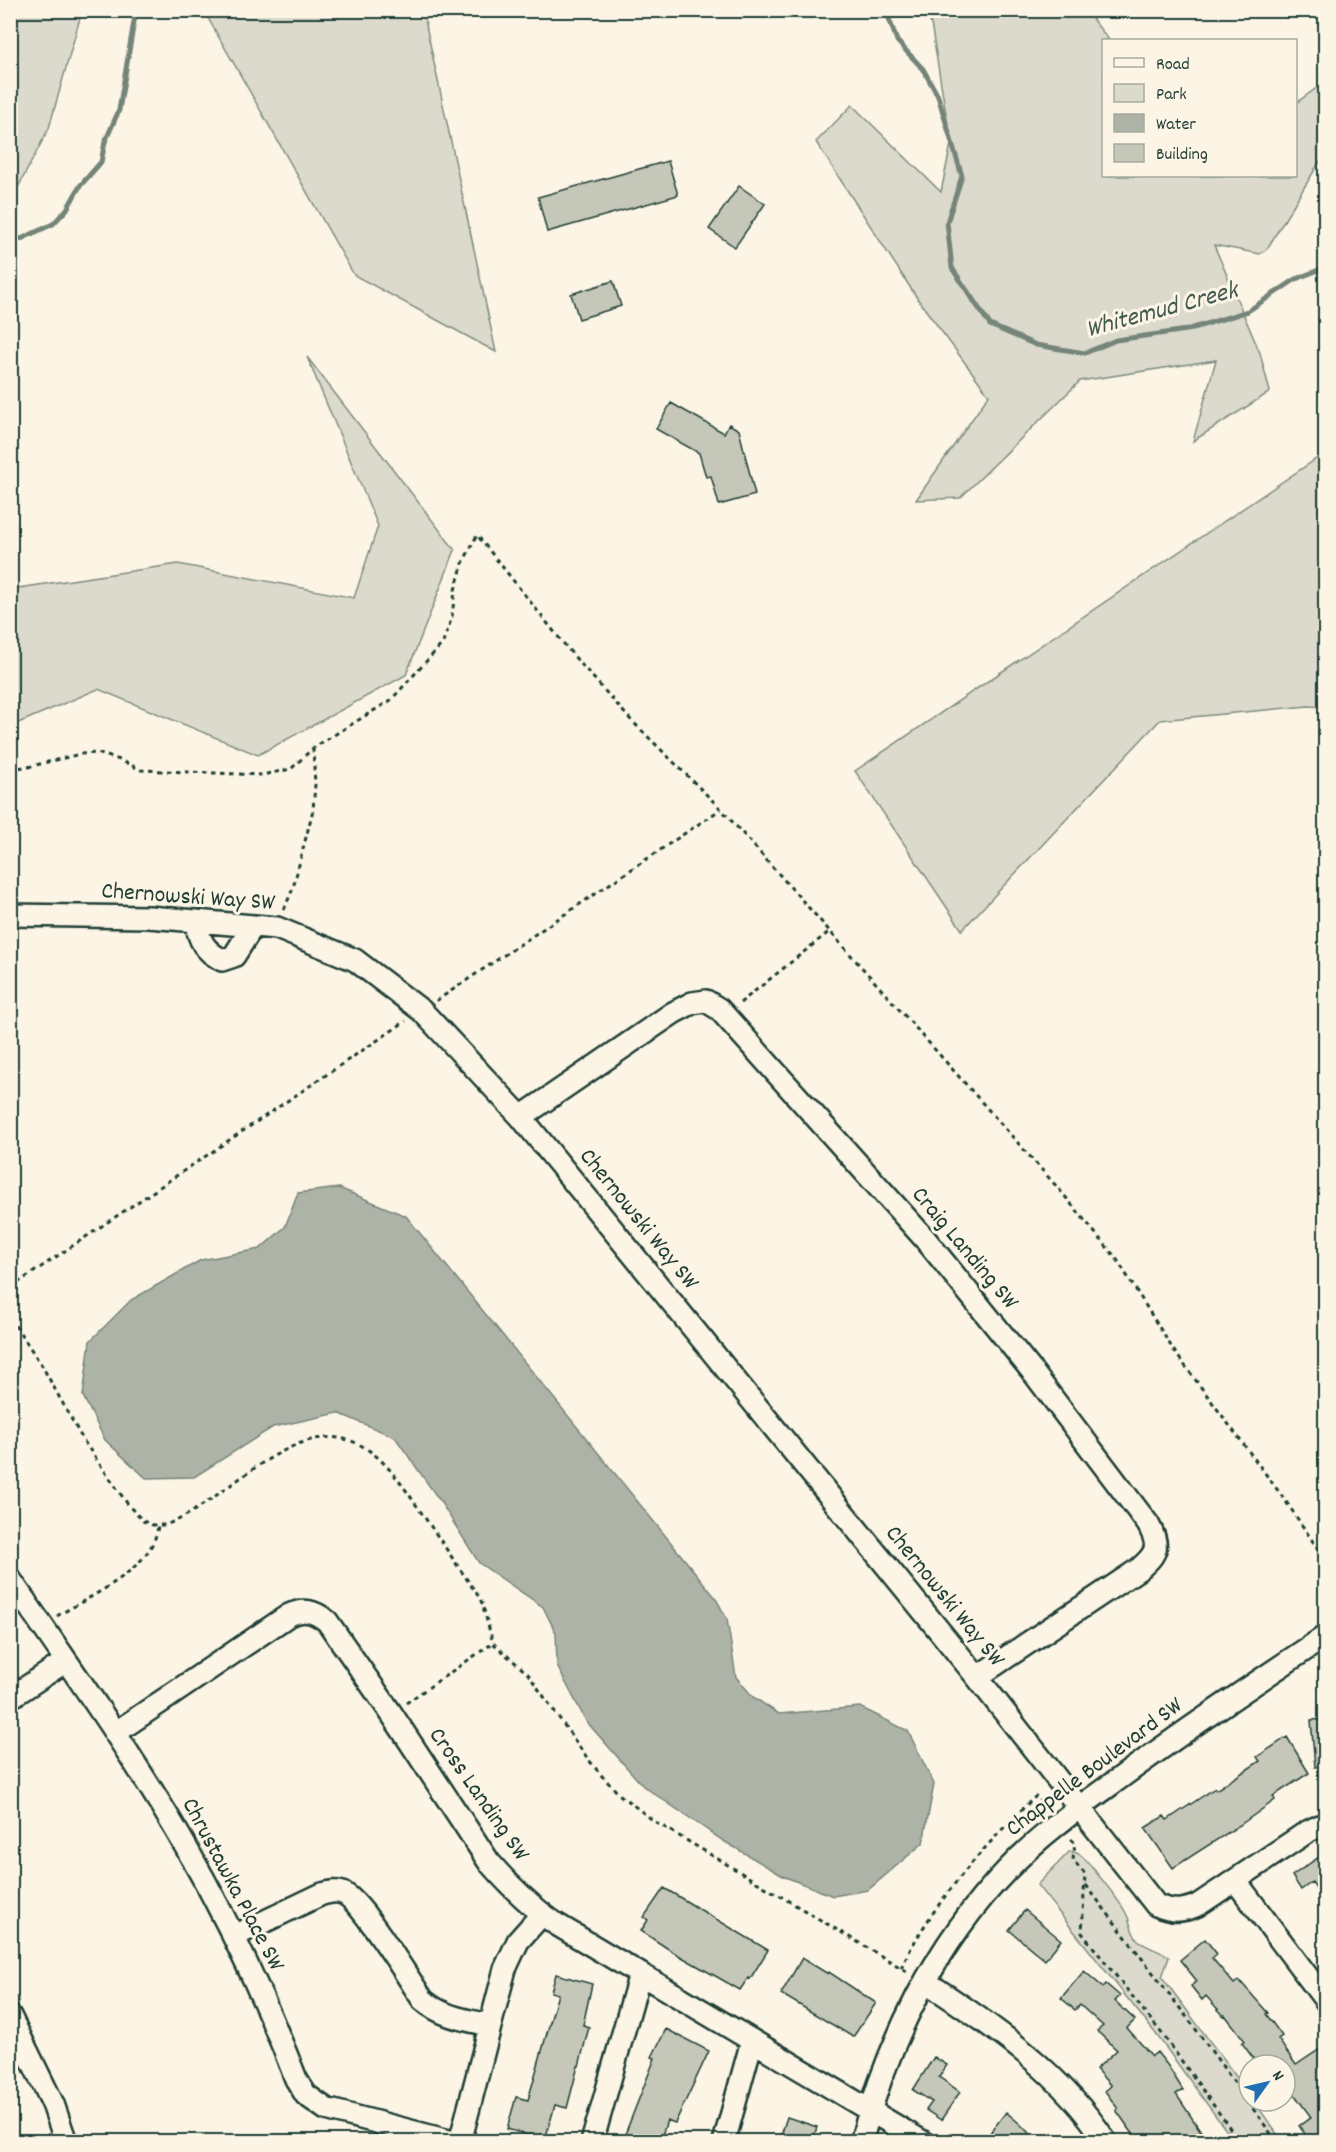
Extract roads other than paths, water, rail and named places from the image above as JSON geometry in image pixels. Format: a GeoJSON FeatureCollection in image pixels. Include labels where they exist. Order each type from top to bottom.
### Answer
{"type":"FeatureCollection","features":[{"type":"Feature","properties":{"kind":"street","name":"Chernowski Way SW"},"geometry":{"type":"LineString","coordinates":[[10,915],[149,917],[277,928],[355,960],[422,1011],[520,1117],[977,1677],[1156,1905],[1169,1910],[1186,1910],[1198,1905],[1307,1832],[1326,1823]]}},
{"type":"Feature","properties":{"kind":"street"},"geometry":{"type":"LineString","coordinates":[[196,922],[198,935],[203,945],[212,955],[222,960],[234,956],[253,926]]}},
{"type":"Feature","properties":{"kind":"street","name":"Craig Landing SW"},"geometry":{"type":"LineString","coordinates":[[520,1117],[673,1013],[692,1003],[706,1001],[725,1015],[927,1240],[1039,1381],[1155,1536],[1156,1548],[1152,1558],[1139,1569],[977,1677]]}},
{"type":"Feature","properties":{"kind":"street","name":"Chrustawka Place SW"},"geometry":{"type":"LineString","coordinates":[[10,1579],[115,1733],[188,1850],[258,1985],[297,2079],[306,2095],[326,2109],[453,2142]]}},
{"type":"Feature","properties":{"kind":"street","name":"Cross Landing SW"},"geometry":{"type":"LineString","coordinates":[[115,1733],[298,1611],[310,1611],[327,1621],[489,1862],[505,1881],[542,1914],[923,2142]]}},
{"type":"Feature","properties":{"kind":"street","name":"Chappelle Boulevard SW"},"geometry":{"type":"LineString","coordinates":[[861,2142],[887,2058],[926,1982],[943,1952],[978,1903],[1007,1870],[1079,1807],[1193,1725],[1326,1636]]}},
{"type":"Feature","properties":{"kind":"street"},"geometry":{"type":"LineString","coordinates":[[10,1698],[66,1661]]}},
{"type":"Feature","properties":{"kind":"street"},"geometry":{"type":"LineString","coordinates":[[1234,1880],[1326,2001]]}},
{"type":"Feature","properties":{"kind":"street"},"geometry":{"type":"LineString","coordinates":[[234,1936],[322,1894],[333,1891],[343,1893],[360,1907],[423,2000],[446,2015],[490,2025]]}},
{"type":"Feature","properties":{"kind":"street"},"geometry":{"type":"LineString","coordinates":[[460,2142],[511,1954],[518,1941],[542,1914]]}},
{"type":"Feature","properties":{"kind":"street"},"geometry":{"type":"LineString","coordinates":[[592,2142],[640,1974]]}},
{"type":"Feature","properties":{"kind":"street"},"geometry":{"type":"LineString","coordinates":[[926,1982],[988,2025],[1057,2080],[1093,2122],[1106,2142]]}},
{"type":"Feature","properties":{"kind":"street"},"geometry":{"type":"LineString","coordinates":[[10,2016],[53,2104],[66,2142]]}},
{"type":"Feature","properties":{"kind":"street"},"geometry":{"type":"LineString","coordinates":[[724,2142],[752,2041]]}},
{"type":"Feature","properties":{"kind":"water"},"geometry":{"type":"Polygon","coordinates":[[[339,1188],[406,1216],[715,1597],[727,1619],[736,1677],[753,1697],[779,1714],[860,1707],[908,1731],[934,1784],[923,1843],[868,1890],[833,1896],[783,1876],[722,1840],[643,1786],[586,1721],[557,1666],[556,1633],[543,1607],[479,1563],[440,1501],[395,1437],[338,1413],[273,1427],[194,1477],[146,1478],[105,1440],[83,1396],[90,1341],[131,1300],[201,1260],[260,1249],[285,1227],[298,1193],[339,1188]]]}},
{"type":"Feature","properties":{"kind":"waterway","name":"Whitemud Creek"},"geometry":{"type":"LineString","coordinates":[[10,235],[21,239],[53,224],[67,209],[80,186],[101,162],[105,142],[119,110],[136,10]]}},
{"type":"Feature","properties":{"kind":"waterway","name":"Whitemud Creek"},"geometry":{"type":"LineString","coordinates":[[886,10],[897,41],[923,69],[938,96],[962,176],[947,222],[952,268],[990,325],[1036,345],[1085,353],[1116,340],[1187,330],[1248,311],[1296,279],[1326,267]]}}]}
